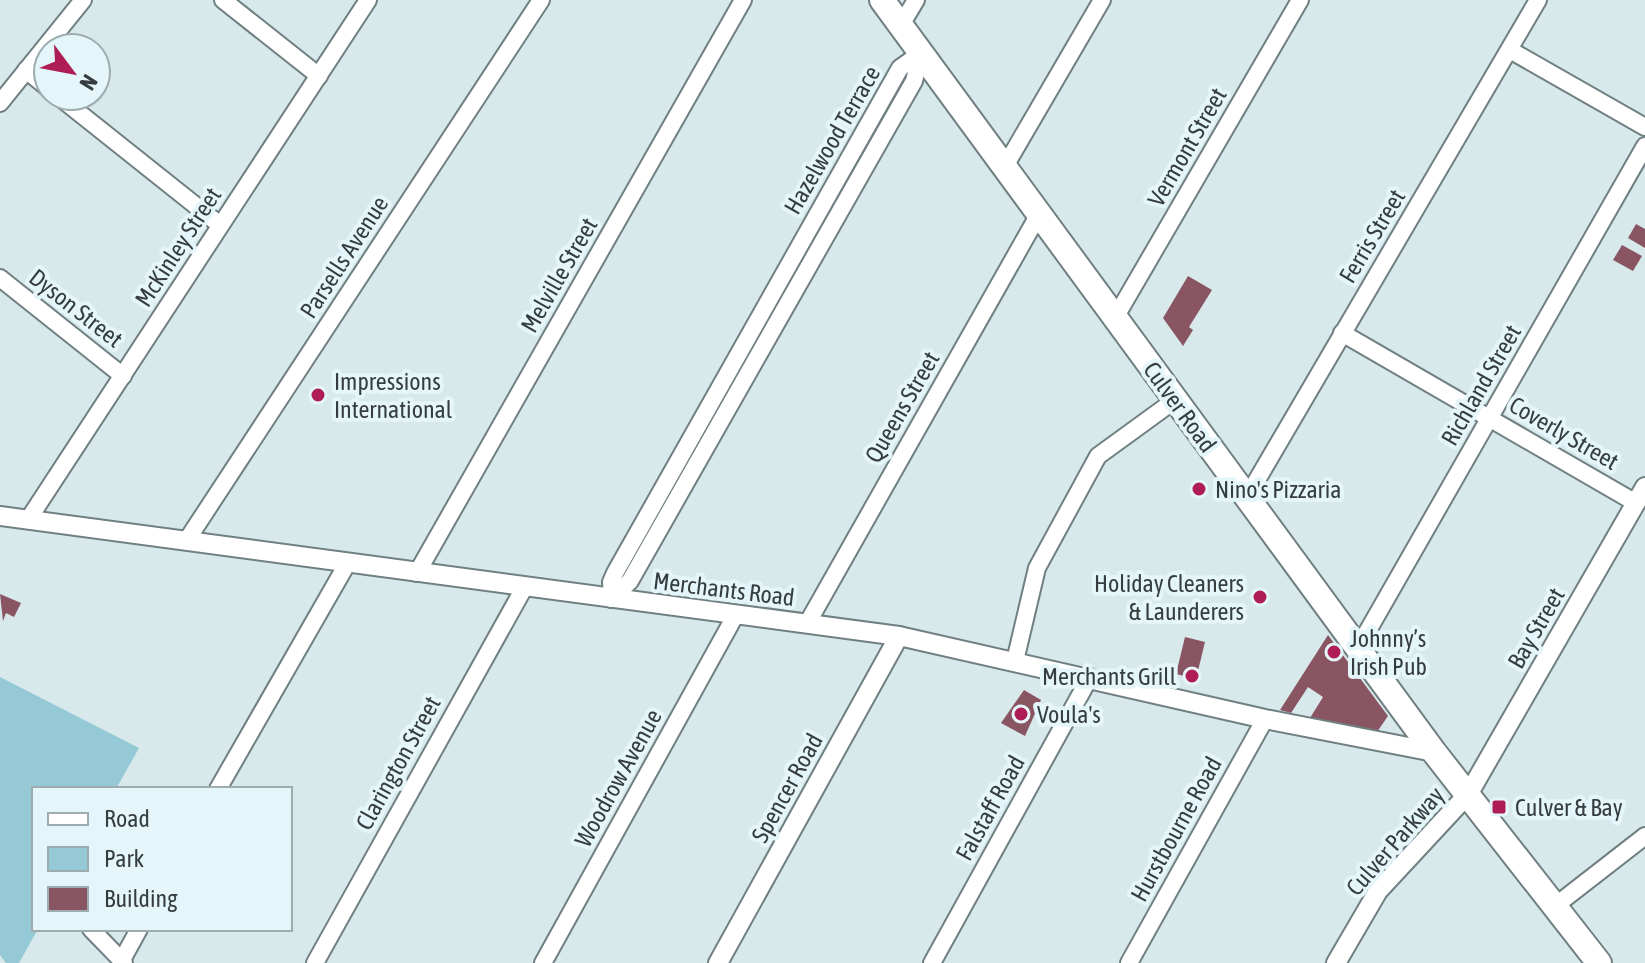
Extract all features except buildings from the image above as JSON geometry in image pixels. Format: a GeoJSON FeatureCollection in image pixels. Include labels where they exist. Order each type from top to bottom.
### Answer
{"type":"FeatureCollection","features":[{"type":"Feature","properties":{"kind":"main road","name":"Culver Road"},"geometry":{"type":"LineString","coordinates":[[882,0],[1434,752],[1599,963]]}},
{"type":"Feature","properties":{"kind":"street"},"geometry":{"type":"LineString","coordinates":[[0,103],[83,0]]}},
{"type":"Feature","properties":{"kind":"street"},"geometry":{"type":"LineString","coordinates":[[223,0],[319,76]]}},
{"type":"Feature","properties":{"kind":"street","name":"McKinley Street"},"geometry":{"type":"LineString","coordinates":[[28,520],[368,0]]}},
{"type":"Feature","properties":{"kind":"street","name":"Parsells Avenue"},"geometry":{"type":"LineString","coordinates":[[187,540],[541,0]]}},
{"type":"Feature","properties":{"kind":"street","name":"Melville Street"},"geometry":{"type":"LineString","coordinates":[[417,573],[743,0]]}},
{"type":"Feature","properties":{"kind":"street"},"geometry":{"type":"LineString","coordinates":[[901,25],[916,0]]}},
{"type":"Feature","properties":{"kind":"street"},"geometry":{"type":"LineString","coordinates":[[1004,168],[1102,0]]}},
{"type":"Feature","properties":{"kind":"street","name":"Vermont Street"},"geometry":{"type":"LineString","coordinates":[[1115,318],[1300,0]]}},
{"type":"Feature","properties":{"kind":"street","name":"Ferris Street"},"geometry":{"type":"LineString","coordinates":[[1247,497],[1538,0]]}},
{"type":"Feature","properties":{"kind":"street"},"geometry":{"type":"LineString","coordinates":[[1510,50],[1645,127]]}},
{"type":"Feature","properties":{"kind":"street","name":"Hazelwood Terrace"},"geometry":{"type":"LineString","coordinates":[[612,599],[611,582],[623,559],[900,68],[921,53]]}},
{"type":"Feature","properties":{"kind":"street"},"geometry":{"type":"LineString","coordinates":[[26,70],[32,75]]}},
{"type":"Feature","properties":{"kind":"street"},"geometry":{"type":"LineString","coordinates":[[78,112],[220,225]]}},
{"type":"Feature","properties":{"kind":"street","name":"Richland Street"},"geometry":{"type":"LineString","coordinates":[[1358,648],[1645,146]]}},
{"type":"Feature","properties":{"kind":"street","name":"Queens Street"},"geometry":{"type":"LineString","coordinates":[[807,624],[1039,214]]}},
{"type":"Feature","properties":{"kind":"street","name":"Dyson Street"},"geometry":{"type":"LineString","coordinates":[[0,278],[123,376]]}},
{"type":"Feature","properties":{"kind":"street","name":"Coverly Street"},"geometry":{"type":"LineString","coordinates":[[1342,333],[1490,418],[1641,495]]}},
{"type":"Feature","properties":{"kind":"street"},"geometry":{"type":"LineString","coordinates":[[1015,661],[1037,568],[1098,456],[1175,400]]}},
{"type":"Feature","properties":{"kind":"street","name":"Bay Street"},"geometry":{"type":"LineString","coordinates":[[1469,793],[1641,495]]}},
{"type":"Feature","properties":{"kind":"street","name":"Merchants Road"},"geometry":{"type":"LineString","coordinates":[[0,516],[899,636],[1265,719],[1434,752]]}},
{"type":"Feature","properties":{"kind":"street"},"geometry":{"type":"LineString","coordinates":[[219,787],[347,564]]}},
{"type":"Feature","properties":{"kind":"street","name":"Clarington Street"},"geometry":{"type":"LineString","coordinates":[[315,963],[524,588]]}},
{"type":"Feature","properties":{"kind":"street","name":"Woodrow Avenue"},"geometry":{"type":"LineString","coordinates":[[543,963],[735,616]]}},
{"type":"Feature","properties":{"kind":"street","name":"Spencer Road"},"geometry":{"type":"LineString","coordinates":[[718,963],[899,636]]}},
{"type":"Feature","properties":{"kind":"street","name":"Falstaff Road"},"geometry":{"type":"LineString","coordinates":[[932,963],[1090,677]]}},
{"type":"Feature","properties":{"kind":"street","name":"Hurstbourne Road"},"geometry":{"type":"LineString","coordinates":[[1129,963],[1265,719]]}},
{"type":"Feature","properties":{"kind":"street","name":"Culver Parkway"},"geometry":{"type":"LineString","coordinates":[[1336,963],[1378,891],[1469,793]]}},
{"type":"Feature","properties":{"kind":"street"},"geometry":{"type":"LineString","coordinates":[[1555,906],[1645,836]]}},
{"type":"Feature","properties":{"kind":"street"},"geometry":{"type":"LineString","coordinates":[[93,931],[123,962],[138,931]]}},
{"type":"Feature","properties":{"kind":"green space"},"geometry":{"type":"Polygon","coordinates":[[[0,677],[139,748],[117,787],[32,787],[32,931],[37,931],[19,963],[6,963],[0,955],[0,677]]]}},
{"type":"Feature","properties":{"kind":"place","name":"Impressions International"},"geometry":{"type":"Point","coordinates":[318,395]}},
{"type":"Feature","properties":{"kind":"place","name":"Nino's Pizzaria"},"geometry":{"type":"Point","coordinates":[1199,489]}},
{"type":"Feature","properties":{"kind":"place","name":"Holiday Cleaners & Launderers"},"geometry":{"type":"Point","coordinates":[1260,597]}},
{"type":"Feature","properties":{"kind":"place","name":"Johnny’s Irish Pub"},"geometry":{"type":"Point","coordinates":[1334,652]}},
{"type":"Feature","properties":{"kind":"place","name":"Merchants Grill"},"geometry":{"type":"Point","coordinates":[1192,676]}},
{"type":"Feature","properties":{"kind":"place","name":"Voula's"},"geometry":{"type":"Point","coordinates":[1021,714]}},
{"type":"Feature","properties":{"kind":"place","name":"Culver & Bay"},"geometry":{"type":"Point","coordinates":[1499,807]}}]}
